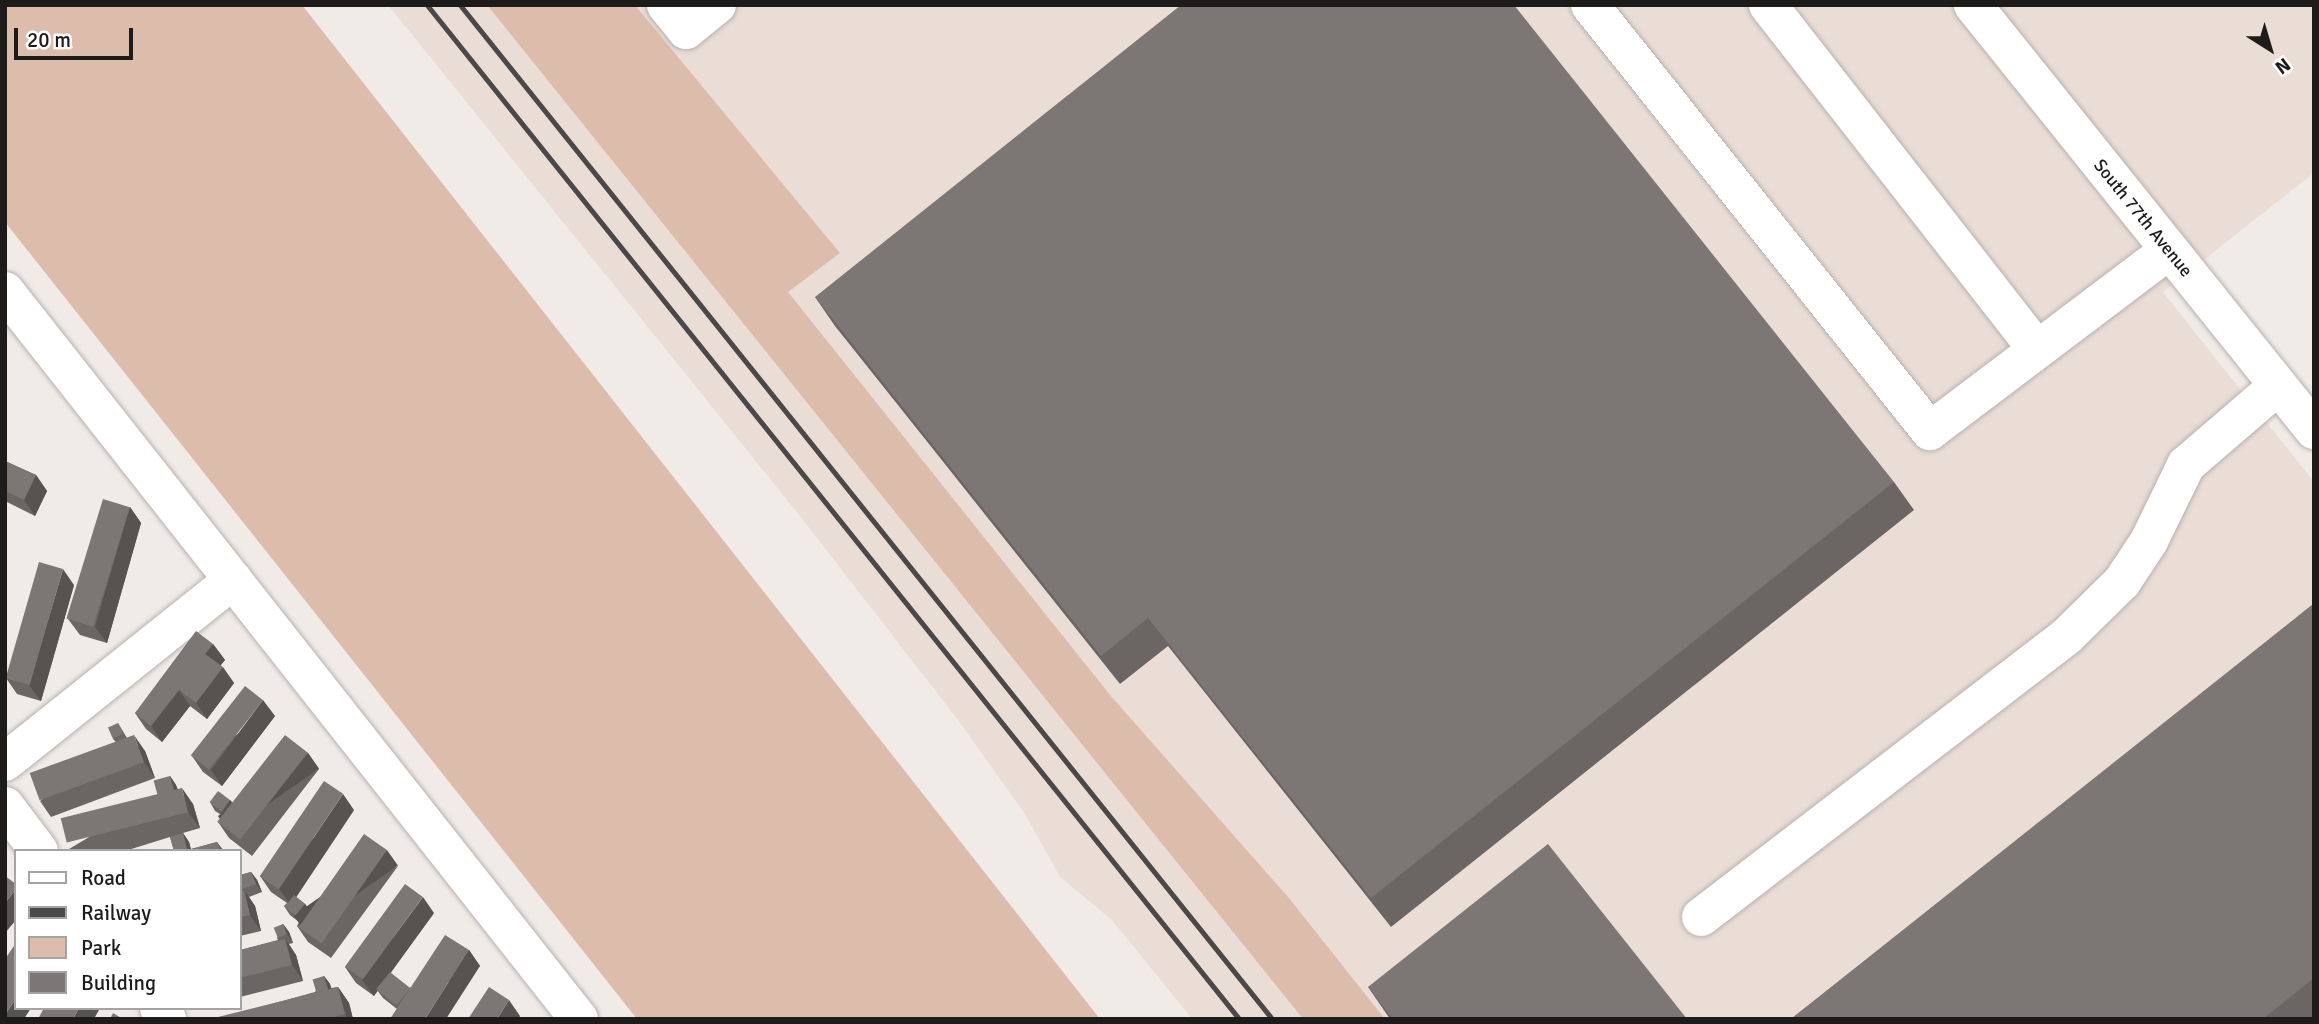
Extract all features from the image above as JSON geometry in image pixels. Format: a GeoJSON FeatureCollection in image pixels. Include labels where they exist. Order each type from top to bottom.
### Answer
{"type":"FeatureCollection","features":[{"type":"Feature","properties":{"kind":"street"},"geometry":{"type":"LineString","coordinates":[[666,5],[686,30],[717,5]]}},
{"type":"Feature","properties":{"kind":"street"},"geometry":{"type":"LineString","coordinates":[[1590,5],[1930,431],[2169,250]]}},
{"type":"Feature","properties":{"kind":"street"},"geometry":{"type":"LineString","coordinates":[[1768,5],[2037,349]]}},
{"type":"Feature","properties":{"kind":"street","name":"South 77th Avenue"},"geometry":{"type":"LineString","coordinates":[[1973,5],[2314,430]]}},
{"type":"Feature","properties":{"kind":"street"},"geometry":{"type":"LineString","coordinates":[[13,317],[233,580],[579,1019]]}},
{"type":"Feature","properties":{"kind":"street"},"geometry":{"type":"LineString","coordinates":[[1701,917],[2067,636],[2122,582],[2149,541],[2186,465],[2278,386]]}},
{"type":"Feature","properties":{"kind":"street"},"geometry":{"type":"LineString","coordinates":[[5,762],[233,580]]}},
{"type":"Feature","properties":{"kind":"street"},"geometry":{"type":"LineString","coordinates":[[5,806],[37,849]]}},
{"type":"Feature","properties":{"kind":"shaded area"},"geometry":{"type":"Polygon","coordinates":[[[388,5],[487,5],[1303,1019],[1192,1019],[1112,920],[1060,877],[1025,814],[958,720],[796,511],[388,5]]]}},
{"type":"Feature","properties":{"kind":"shaded area"},"geometry":{"type":"Polygon","coordinates":[[[635,5],[2314,5],[2314,173],[2163,292],[2314,482],[2314,1019],[1385,1019],[1289,898],[1111,696],[787,291],[839,252],[635,5]]]}},
{"type":"Feature","properties":{"kind":"green space"},"geometry":{"type":"Polygon","coordinates":[[[5,5],[302,5],[1100,1019],[637,1019],[5,222],[5,5]]]}},
{"type":"Feature","properties":{"kind":"green space"},"geometry":{"type":"Polygon","coordinates":[[[487,5],[635,5],[840,253],[788,292],[1111,696],[1289,898],[1385,1019],[1303,1019],[487,5]]]}},
{"type":"Feature","properties":{"kind":"building"},"geometry":{"type":"Polygon","coordinates":[[[1181,5],[1514,5],[1894,482],[1371,898],[1148,618],[1101,656],[815,297],[1181,5]]]}},
{"type":"Feature","properties":{"kind":"building"},"geometry":{"type":"Polygon","coordinates":[[[5,461],[36,475],[24,500],[5,491],[5,461]]]}},
{"type":"Feature","properties":{"kind":"building"},"geometry":{"type":"Polygon","coordinates":[[[103,499],[130,507],[93,627],[66,619],[103,499]]]}},
{"type":"Feature","properties":{"kind":"building"},"geometry":{"type":"Polygon","coordinates":[[[39,562],[63,569],[30,685],[6,678],[39,562]]]}},
{"type":"Feature","properties":{"kind":"building"},"geometry":{"type":"Polygon","coordinates":[[[2313,604],[2314,978],[2263,1019],[1791,1019],[2313,604]]]}},
{"type":"Feature","properties":{"kind":"building"},"geometry":{"type":"Polygon","coordinates":[[[196,631],[213,644],[205,654],[223,667],[196,703],[179,690],[151,726],[135,713],[196,631]]]}},
{"type":"Feature","properties":{"kind":"building"},"geometry":{"type":"Polygon","coordinates":[[[245,686],[263,700],[209,770],[191,755],[245,686]]]}},
{"type":"Feature","properties":{"kind":"building"},"geometry":{"type":"Polygon","coordinates":[[[118,723],[123,734],[113,738],[108,727],[118,723]]]}},
{"type":"Feature","properties":{"kind":"building"},"geometry":{"type":"Polygon","coordinates":[[[134,735],[144,762],[40,800],[30,773],[134,735]]]}},
{"type":"Feature","properties":{"kind":"building"},"geometry":{"type":"Polygon","coordinates":[[[285,735],[308,753],[240,840],[217,822],[285,735]]]}},
{"type":"Feature","properties":{"kind":"building"},"geometry":{"type":"Polygon","coordinates":[[[170,776],[174,791],[158,796],[154,780],[170,776]]]}},
{"type":"Feature","properties":{"kind":"building"},"geometry":{"type":"Polygon","coordinates":[[[324,781],[343,794],[279,889],[260,876],[324,781]]]}},
{"type":"Feature","properties":{"kind":"building"},"geometry":{"type":"Polygon","coordinates":[[[182,788],[188,812],[67,842],[61,818],[182,788]]]}},
{"type":"Feature","properties":{"kind":"building"},"geometry":{"type":"Polygon","coordinates":[[[218,791],[230,800],[222,811],[210,802],[218,791]]]}},
{"type":"Feature","properties":{"kind":"building"},"geometry":{"type":"Polygon","coordinates":[[[183,833],[187,849],[173,849],[170,837],[183,833]]]}},
{"type":"Feature","properties":{"kind":"building"},"geometry":{"type":"Polygon","coordinates":[[[364,834],[387,850],[322,943],[299,927],[364,834]]]}},
{"type":"Feature","properties":{"kind":"building"},"geometry":{"type":"Polygon","coordinates":[[[217,842],[219,849],[191,849],[217,842]]]}},
{"type":"Feature","properties":{"kind":"building"},"geometry":{"type":"Polygon","coordinates":[[[1548,844],[1687,1019],[1393,1019],[1368,987],[1548,844]]]}},
{"type":"Feature","properties":{"kind":"building"},"geometry":{"type":"Polygon","coordinates":[[[251,872],[256,884],[242,889],[242,874],[251,872]]]}},
{"type":"Feature","properties":{"kind":"building"},"geometry":{"type":"Polygon","coordinates":[[[5,876],[14,883],[14,892],[5,903],[5,876]]]}},
{"type":"Feature","properties":{"kind":"building"},"geometry":{"type":"Polygon","coordinates":[[[405,884],[423,897],[363,979],[345,967],[405,884]]]}},
{"type":"Feature","properties":{"kind":"building"},"geometry":{"type":"Polygon","coordinates":[[[242,890],[250,915],[242,917],[242,890]]]}},
{"type":"Feature","properties":{"kind":"building"},"geometry":{"type":"Polygon","coordinates":[[[294,895],[305,904],[295,915],[285,907],[294,895]]]}},
{"type":"Feature","properties":{"kind":"building"},"geometry":{"type":"Polygon","coordinates":[[[283,924],[287,934],[278,938],[274,928],[283,924]]]}},
{"type":"Feature","properties":{"kind":"building"},"geometry":{"type":"Polygon","coordinates":[[[445,935],[469,950],[425,1019],[390,1019],[445,935]]]}},
{"type":"Feature","properties":{"kind":"building"},"geometry":{"type":"Polygon","coordinates":[[[285,939],[292,965],[242,978],[242,950],[285,939]]]}},
{"type":"Feature","properties":{"kind":"building"},"geometry":{"type":"Polygon","coordinates":[[[14,946],[14,1001],[5,1015],[5,959],[14,946]]]}},
{"type":"Feature","properties":{"kind":"building"},"geometry":{"type":"Polygon","coordinates":[[[390,972],[410,988],[396,1005],[376,989],[390,972]]]}},
{"type":"Feature","properties":{"kind":"building"},"geometry":{"type":"Polygon","coordinates":[[[324,976],[328,989],[317,993],[313,980],[324,976]]]}},
{"type":"Feature","properties":{"kind":"building"},"geometry":{"type":"Polygon","coordinates":[[[338,987],[345,1014],[327,1019],[218,1019],[218,1017],[338,987]]]}},
{"type":"Feature","properties":{"kind":"building"},"geometry":{"type":"Polygon","coordinates":[[[489,987],[509,1000],[497,1019],[468,1019],[489,987]]]}},
{"type":"Feature","properties":{"kind":"building"},"geometry":{"type":"Polygon","coordinates":[[[43,1010],[78,1010],[73,1019],[38,1019],[43,1010]]]}},
{"type":"Feature","properties":{"kind":"building"},"geometry":{"type":"Polygon","coordinates":[[[113,1013],[123,1019],[110,1019],[113,1013]]]}},
{"type":"Feature","properties":{"kind":"railway"},"geometry":{"type":"LineString","coordinates":[[427,5],[1239,1019]]}},
{"type":"Feature","properties":{"kind":"railway"},"geometry":{"type":"LineString","coordinates":[[460,5],[1272,1019]]}}]}
